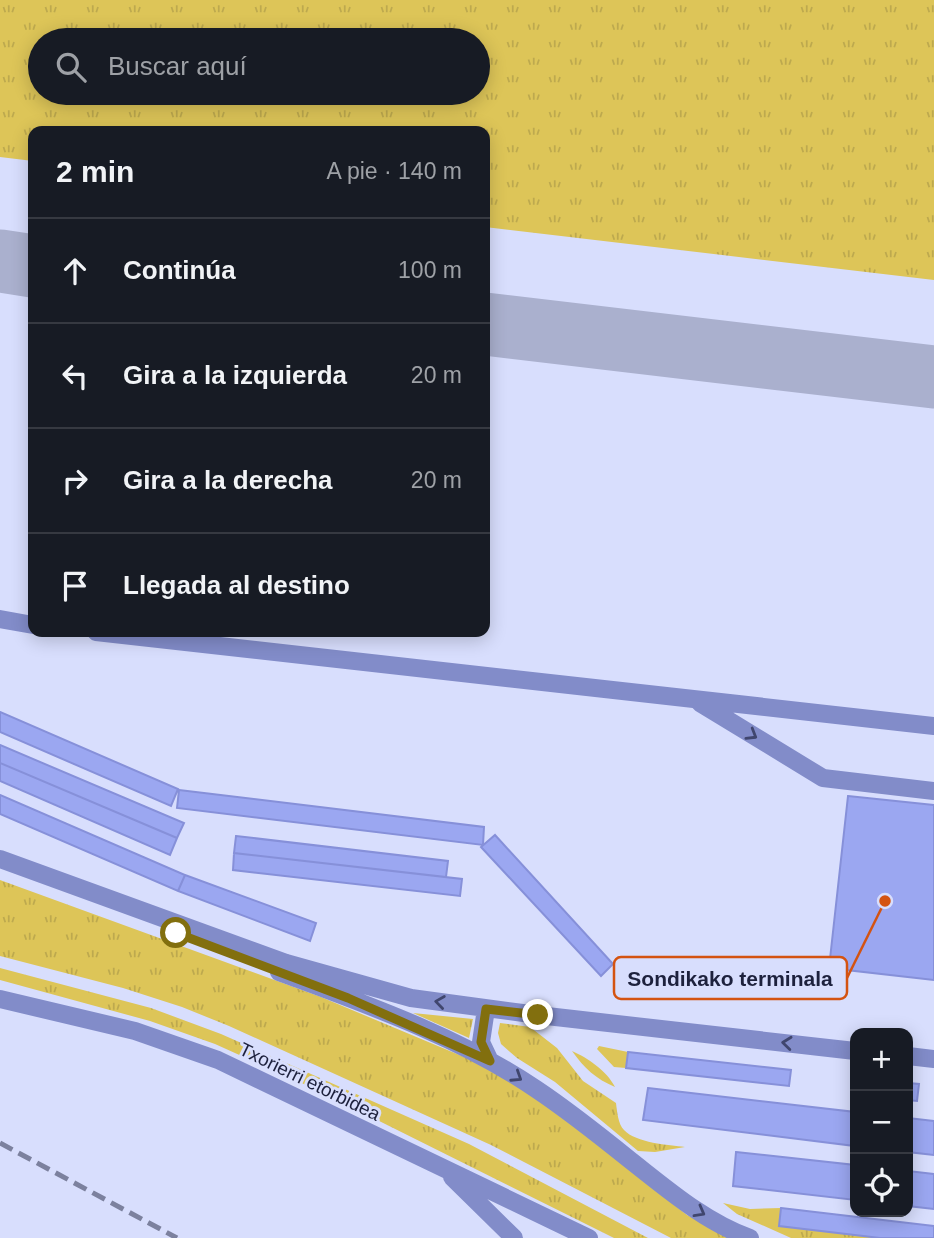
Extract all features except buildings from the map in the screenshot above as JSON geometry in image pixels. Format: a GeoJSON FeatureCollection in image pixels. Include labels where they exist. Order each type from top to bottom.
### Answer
{"type":"FeatureCollection","features":[{"type":"Feature","properties":{"kind":"street"},"geometry":{"type":"LineString","coordinates":[[0,619],[28,624]]}},
{"type":"Feature","properties":{"kind":"street"},"geometry":{"type":"LineString","coordinates":[[141,637],[934,726]]}},
{"type":"Feature","properties":{"kind":"street"},"geometry":{"type":"LineString","coordinates":[[694,699],[823,778],[934,791]]}},
{"type":"Feature","properties":{"kind":"street"},"geometry":{"type":"LineString","coordinates":[[0,859],[286,963],[411,998],[850,1050]]}},
{"type":"Feature","properties":{"kind":"street"},"geometry":{"type":"LineString","coordinates":[[0,869],[348,998],[490,1061],[575,1116],[687,1205],[750,1238]]}},
{"type":"Feature","properties":{"kind":"street","name":"Txorierri etorbidea"},"geometry":{"type":"LineString","coordinates":[[0,999],[135,1031],[218,1060],[589,1238]]}},
{"type":"Feature","properties":{"kind":"street"},"geometry":{"type":"LineString","coordinates":[[486,1009],[481,1042],[490,1061]]}},
{"type":"Feature","properties":{"kind":"street"},"geometry":{"type":"LineString","coordinates":[[913,1057],[934,1059]]}},
{"type":"Feature","properties":{"kind":"street"},"geometry":{"type":"LineString","coordinates":[[446,1170],[470,1197],[514,1238]]}},
{"type":"Feature","properties":{"kind":"green space"},"geometry":{"type":"Polygon","coordinates":[[[0,0],[934,0],[934,280],[490,228],[490,126],[28,126],[28,160],[0,157],[0,0]]]}},
{"type":"Feature","properties":{"kind":"green space"},"geometry":{"type":"Polygon","coordinates":[[[0,880],[321,997],[488,1067],[534,1094],[687,1215],[730,1238],[671,1238],[491,1145],[229,1026],[123,988],[0,956],[0,880]]]}},
{"type":"Feature","properties":{"kind":"green space"},"geometry":{"type":"Polygon","coordinates":[[[0,968],[151,1008],[221,1034],[469,1144],[648,1238],[614,1238],[317,1090],[215,1044],[150,1021],[0,980],[0,968]]]}},
{"type":"Feature","properties":{"kind":"green space"},"geometry":{"type":"Polygon","coordinates":[[[413,1013],[473,1019],[469,1038],[413,1013]]]}},
{"type":"Feature","properties":{"kind":"green space"},"geometry":{"type":"Polygon","coordinates":[[[500,1023],[530,1027],[557,1048],[583,1081],[616,1103],[620,1124],[629,1134],[653,1143],[685,1147],[655,1152],[638,1151],[555,1082],[517,1058],[501,1044],[498,1033],[500,1023]]]}},
{"type":"Feature","properties":{"kind":"green space"},"geometry":{"type":"Polygon","coordinates":[[[599,1046],[628,1052],[626,1068],[614,1067],[597,1049],[599,1046]]]}},
{"type":"Feature","properties":{"kind":"green space"},"geometry":{"type":"Polygon","coordinates":[[[572,1051],[596,1066],[615,1087],[591,1072],[572,1051]]]}},
{"type":"Feature","properties":{"kind":"green space"},"geometry":{"type":"Polygon","coordinates":[[[723,1203],[750,1209],[781,1208],[779,1226],[880,1238],[791,1238],[737,1214],[723,1203]]]}},
{"type":"Feature","properties":{"kind":"taxiway"},"geometry":{"type":"LineString","coordinates":[[0,261],[28,265]]}},
{"type":"Feature","properties":{"kind":"taxiway"},"geometry":{"type":"LineString","coordinates":[[490,325],[934,377]]}},
{"type":"Feature","properties":{"kind":"railway"},"geometry":{"type":"LineString","coordinates":[[0,1143],[177,1238]]}},
{"type":"Feature","properties":{"kind":"place","name":"Sondikako terminala"},"geometry":{"type":"Point","coordinates":[885,901]}},
{"type":"Feature","properties":{"kind":"route"},"geometry":{"type":"LineString","coordinates":[[176,933],[348,998],[490,1061],[481,1042],[486,1009],[538,1015]]}}]}
